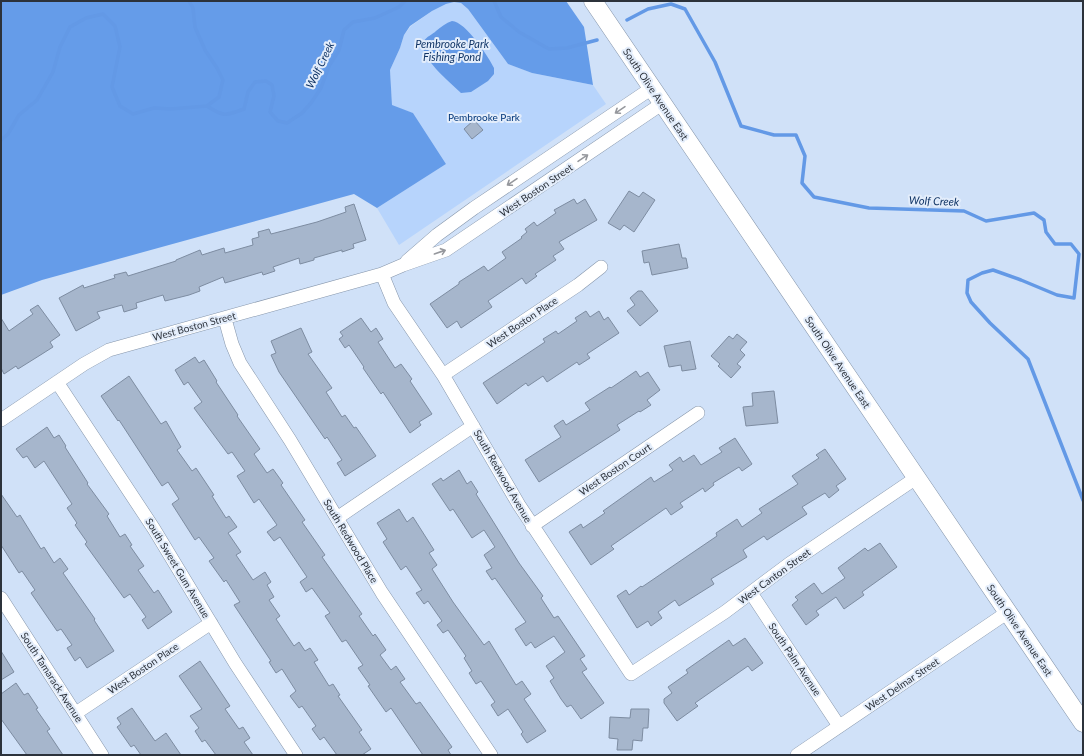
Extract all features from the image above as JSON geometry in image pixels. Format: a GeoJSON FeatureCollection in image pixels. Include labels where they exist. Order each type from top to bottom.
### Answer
{"type":"FeatureCollection","features":[{"type":"Feature","properties":{"kind":"street","name":"South Olive Avenue East"},"geometry":{"type":"LineString","coordinates":[[593,1],[1083,723]]}},
{"type":"Feature","properties":{"kind":"street","name":"West Boston Street"},"geometry":{"type":"LineString","coordinates":[[403,265],[436,235],[652,88]]}},
{"type":"Feature","properties":{"kind":"street","name":"West Boston Street"},"geometry":{"type":"LineString","coordinates":[[1,420],[84,364],[109,350],[382,274],[446,250],[663,104]]}},
{"type":"Feature","properties":{"kind":"street","name":"West Boston Place"},"geometry":{"type":"LineString","coordinates":[[442,375],[578,285],[601,267]]}},
{"type":"Feature","properties":{"kind":"street","name":"South Redwood Avenue"},"geometry":{"type":"LineString","coordinates":[[382,274],[394,304],[442,375],[532,526],[631,674]]}},
{"type":"Feature","properties":{"kind":"street","name":"South Redwood Place"},"geometry":{"type":"LineString","coordinates":[[225,318],[232,344],[240,363],[290,440],[382,593],[491,755]]}},
{"type":"Feature","properties":{"kind":"street","name":"South Sweet Gum Avenue"},"geometry":{"type":"LineString","coordinates":[[57,382],[150,522],[250,686],[296,755]]}},
{"type":"Feature","properties":{"kind":"street","name":"West Boston Court"},"geometry":{"type":"LineString","coordinates":[[532,526],[698,413]]}},
{"type":"Feature","properties":{"kind":"street"},"geometry":{"type":"LineString","coordinates":[[337,518],[473,426]]}},
{"type":"Feature","properties":{"kind":"street","name":"West Canton Street"},"geometry":{"type":"LineString","coordinates":[[631,674],[725,612],[790,564],[916,478]]}},
{"type":"Feature","properties":{"kind":"street","name":"South Palm Avenue"},"geometry":{"type":"LineString","coordinates":[[751,593],[840,726]]}},
{"type":"Feature","properties":{"kind":"street","name":"South Tamarack Avenue"},"geometry":{"type":"LineString","coordinates":[[1,598],[102,755]]}},
{"type":"Feature","properties":{"kind":"street","name":"West Delmar Street"},"geometry":{"type":"LineString","coordinates":[[797,755],[1008,612]]}},
{"type":"Feature","properties":{"kind":"street","name":"West Boston Place"},"geometry":{"type":"LineString","coordinates":[[76,713],[211,622]]}},
{"type":"Feature","properties":{"kind":"green space","name":"Pembrooke Park"},"geometry":{"type":"Polygon","coordinates":[[[454,2],[461,3],[468,9],[508,64],[532,73],[593,85],[606,104],[399,245],[377,208],[446,164],[413,113],[392,106],[390,70],[404,35],[411,26],[432,11],[454,2]]]}},
{"type":"Feature","properties":{"kind":"shaded area"},"geometry":{"type":"Polygon","coordinates":[[[1,1],[566,1],[584,27],[593,85],[532,73],[508,64],[468,9],[461,3],[454,2],[446,4],[432,11],[410,26],[404,35],[390,70],[392,105],[413,113],[446,164],[377,208],[354,194],[42,280],[1,295],[1,1]]]}},
{"type":"Feature","properties":{"kind":"water","name":"Pembrooke Park Fishing Pond"},"geometry":{"type":"Polygon","coordinates":[[[452,21],[464,27],[470,33],[482,48],[494,68],[494,74],[488,81],[471,92],[461,93],[450,83],[430,61],[425,54],[423,47],[426,38],[452,21]]]}},
{"type":"Feature","properties":{"kind":"building"},"geometry":{"type":"Polygon","coordinates":[[[474,120],[483,130],[472,139],[464,129],[474,120]]]}},
{"type":"Feature","properties":{"kind":"building"},"geometry":{"type":"Polygon","coordinates":[[[629,191],[639,197],[643,192],[655,200],[634,232],[624,225],[620,230],[608,223],[629,191]]]}},
{"type":"Feature","properties":{"kind":"building"},"geometry":{"type":"Polygon","coordinates":[[[574,199],[577,204],[585,199],[597,220],[559,242],[564,249],[553,256],[556,260],[535,274],[537,276],[526,284],[522,278],[488,301],[492,307],[461,328],[457,321],[447,328],[430,304],[459,284],[459,282],[484,266],[488,271],[506,258],[502,252],[522,238],[521,237],[527,232],[525,229],[534,222],[537,226],[556,213],[554,210],[574,199]]]}},
{"type":"Feature","properties":{"kind":"building"},"geometry":{"type":"Polygon","coordinates":[[[354,204],[366,240],[353,244],[354,248],[342,252],[342,250],[314,258],[314,260],[300,264],[299,258],[273,267],[275,271],[263,275],[262,272],[225,283],[223,277],[199,287],[200,291],[189,295],[165,301],[163,295],[136,303],[137,308],[124,312],[122,305],[97,312],[100,318],[76,331],[59,298],[83,285],[84,288],[115,278],[114,275],[126,272],[128,276],[176,261],[200,250],[202,255],[224,248],[225,253],[253,245],[252,239],[259,237],[258,232],[269,229],[271,234],[317,222],[346,212],[345,207],[354,204]]]}},
{"type":"Feature","properties":{"kind":"building"},"geometry":{"type":"Polygon","coordinates":[[[679,244],[682,258],[686,258],[688,268],[652,275],[649,262],[644,263],[642,251],[679,244]]]}},
{"type":"Feature","properties":{"kind":"building"},"geometry":{"type":"Polygon","coordinates":[[[638,291],[642,291],[658,311],[640,326],[627,311],[635,305],[630,298],[638,291]]]}},
{"type":"Feature","properties":{"kind":"building"},"geometry":{"type":"Polygon","coordinates":[[[38,305],[60,335],[50,342],[53,347],[18,369],[16,366],[4,374],[1,368],[1,318],[9,331],[33,314],[30,310],[38,305]]]}},
{"type":"Feature","properties":{"kind":"building"},"geometry":{"type":"Polygon","coordinates":[[[586,311],[590,317],[599,311],[604,320],[608,317],[619,333],[587,354],[590,358],[579,365],[577,362],[547,382],[543,376],[528,386],[526,383],[497,404],[483,383],[545,342],[543,339],[556,331],[558,334],[577,321],[575,318],[586,311]]]}},
{"type":"Feature","properties":{"kind":"building"},"geometry":{"type":"Polygon","coordinates":[[[361,318],[371,332],[376,328],[383,339],[378,342],[395,368],[401,364],[412,379],[410,381],[432,414],[419,422],[421,425],[410,433],[383,392],[381,394],[349,345],[345,348],[339,339],[343,336],[340,332],[361,318]]]}},
{"type":"Feature","properties":{"kind":"building"},"geometry":{"type":"Polygon","coordinates":[[[301,328],[312,352],[308,354],[332,388],[326,392],[342,417],[345,415],[354,428],[356,427],[376,456],[345,476],[337,463],[342,460],[327,437],[325,439],[279,372],[271,355],[276,353],[271,341],[301,328]]]}},
{"type":"Feature","properties":{"kind":"building"},"geometry":{"type":"Polygon","coordinates":[[[737,334],[747,342],[740,350],[745,355],[737,364],[741,367],[731,378],[718,366],[720,364],[711,356],[729,336],[733,339],[737,334]]]}},
{"type":"Feature","properties":{"kind":"building"},"geometry":{"type":"Polygon","coordinates":[[[690,341],[696,369],[682,371],[681,365],[669,367],[664,346],[690,341]]]}},
{"type":"Feature","properties":{"kind":"building"},"geometry":{"type":"Polygon","coordinates":[[[195,357],[199,363],[204,360],[217,381],[216,382],[238,415],[237,416],[260,449],[254,454],[267,473],[273,469],[283,483],[281,485],[305,520],[302,522],[325,555],[322,557],[362,614],[359,616],[373,636],[375,634],[386,650],[380,655],[391,670],[396,666],[405,679],[400,682],[416,704],[420,702],[452,747],[448,750],[451,755],[423,755],[391,708],[386,712],[368,686],[370,685],[358,668],[363,665],[346,640],[342,642],[325,616],[330,613],[312,588],[306,592],[300,582],[307,577],[280,537],[274,541],[267,532],[277,525],[259,499],[254,503],[237,476],[245,471],[232,452],[228,454],[194,408],[202,402],[188,382],[184,385],[175,370],[195,357]]]}},
{"type":"Feature","properties":{"kind":"building"},"geometry":{"type":"Polygon","coordinates":[[[636,371],[640,377],[648,372],[660,390],[647,400],[651,405],[617,425],[620,430],[539,482],[525,460],[561,437],[554,426],[563,420],[566,425],[590,410],[585,403],[636,371]]]}},
{"type":"Feature","properties":{"kind":"building"},"geometry":{"type":"Polygon","coordinates":[[[129,376],[161,424],[166,421],[181,447],[177,450],[192,471],[196,468],[214,495],[212,496],[226,518],[229,516],[237,527],[228,533],[241,552],[236,555],[253,580],[265,572],[271,582],[267,585],[274,597],[269,600],[280,616],[276,619],[294,646],[299,642],[305,651],[310,648],[318,660],[314,662],[329,686],[333,684],[340,695],[338,696],[362,730],[359,732],[371,749],[362,755],[337,755],[324,737],[320,740],[312,729],[316,726],[302,706],[299,708],[290,696],[296,691],[282,669],[276,673],[269,662],[271,661],[234,605],[240,602],[226,580],[224,582],[209,561],[214,558],[199,537],[195,540],[172,504],[179,499],[168,482],[162,486],[119,420],[118,421],[101,396],[129,376]]]}},
{"type":"Feature","properties":{"kind":"building"},"geometry":{"type":"Polygon","coordinates":[[[774,391],[778,423],[746,426],[743,407],[753,406],[752,393],[774,391]]]}},
{"type":"Feature","properties":{"kind":"building"},"geometry":{"type":"Polygon","coordinates":[[[47,427],[54,438],[59,435],[88,483],[87,484],[109,514],[107,516],[120,537],[125,534],[132,545],[130,546],[144,566],[138,570],[154,593],[158,590],[172,612],[148,629],[142,620],[146,617],[130,594],[124,598],[85,544],[87,542],[75,525],[77,523],[67,508],[72,504],[44,461],[35,468],[27,456],[23,458],[16,449],[47,427]]]}},
{"type":"Feature","properties":{"kind":"building"},"geometry":{"type":"Polygon","coordinates":[[[735,438],[752,464],[742,471],[739,467],[713,483],[714,485],[705,492],[703,488],[680,503],[683,507],[671,515],[666,508],[611,546],[614,549],[591,565],[569,532],[581,524],[583,528],[605,513],[603,511],[651,477],[654,482],[673,470],[669,465],[680,457],[683,462],[694,455],[701,465],[722,452],[719,448],[735,438]]]}},
{"type":"Feature","properties":{"kind":"building"},"geometry":{"type":"Polygon","coordinates":[[[825,449],[846,479],[836,486],[839,490],[829,498],[825,493],[802,507],[807,514],[767,540],[764,536],[743,550],[747,557],[711,579],[714,584],[679,606],[675,600],[658,612],[662,618],[651,626],[648,621],[637,628],[617,596],[626,590],[629,595],[641,586],[642,587],[717,536],[716,533],[737,519],[742,527],[762,513],[759,509],[798,484],[792,476],[819,458],[816,455],[825,449]]]}},
{"type":"Feature","properties":{"kind":"building"},"geometry":{"type":"Polygon","coordinates":[[[459,470],[467,484],[471,481],[478,492],[476,494],[519,563],[543,596],[541,598],[554,618],[558,616],[585,656],[580,659],[587,669],[582,672],[604,703],[581,719],[571,705],[567,707],[561,699],[550,681],[554,678],[546,666],[565,652],[554,636],[535,648],[531,642],[526,646],[515,629],[526,622],[495,578],[492,580],[486,571],[492,568],[484,555],[495,547],[484,530],[472,538],[453,509],[450,511],[432,484],[441,478],[443,481],[459,470]]]}},
{"type":"Feature","properties":{"kind":"building"},"geometry":{"type":"Polygon","coordinates":[[[1,494],[17,517],[20,515],[41,549],[44,547],[54,563],[60,558],[68,569],[63,573],[95,619],[94,620],[114,651],[87,668],[80,657],[75,661],[67,648],[72,645],[61,629],[57,631],[31,593],[35,590],[22,571],[19,573],[1,545],[1,494]]]}},
{"type":"Feature","properties":{"kind":"building"},"geometry":{"type":"Polygon","coordinates":[[[399,509],[407,522],[413,517],[434,550],[429,553],[437,565],[432,569],[453,602],[484,645],[489,641],[516,685],[522,681],[531,694],[524,699],[546,731],[527,743],[521,734],[523,732],[508,709],[498,716],[491,705],[495,702],[481,681],[476,684],[469,673],[472,671],[464,658],[466,656],[448,630],[443,633],[437,625],[442,621],[428,601],[424,604],[416,593],[422,590],[406,566],[401,570],[383,542],[387,539],[377,523],[399,509]]]}},
{"type":"Feature","properties":{"kind":"building"},"geometry":{"type":"Polygon","coordinates":[[[880,543],[897,567],[862,592],[864,595],[844,609],[836,597],[816,611],[819,615],[806,625],[792,605],[798,600],[795,597],[814,583],[822,594],[845,578],[838,568],[865,548],[868,551],[880,543]]]}},
{"type":"Feature","properties":{"kind":"building"},"geometry":{"type":"Polygon","coordinates":[[[745,638],[763,663],[752,671],[748,666],[695,703],[698,706],[677,721],[664,703],[664,699],[672,693],[668,687],[688,673],[686,670],[729,640],[733,646],[745,638]]]}},
{"type":"Feature","properties":{"kind":"building"},"geometry":{"type":"Polygon","coordinates":[[[1,651],[14,672],[1,680],[1,651]]]}},
{"type":"Feature","properties":{"kind":"building"},"geometry":{"type":"Polygon","coordinates":[[[200,661],[230,706],[225,709],[239,729],[243,727],[250,738],[244,742],[253,755],[216,755],[205,740],[202,742],[195,731],[199,728],[190,716],[202,709],[179,676],[200,661]]]}},
{"type":"Feature","properties":{"kind":"building"},"geometry":{"type":"Polygon","coordinates":[[[16,683],[24,695],[28,693],[38,708],[36,709],[50,729],[47,731],[63,755],[27,755],[1,719],[1,694],[16,683]]]}},
{"type":"Feature","properties":{"kind":"building"},"geometry":{"type":"Polygon","coordinates":[[[132,708],[155,741],[166,733],[181,755],[141,755],[134,745],[131,747],[117,727],[121,724],[117,718],[132,708]]]}},
{"type":"Feature","properties":{"kind":"building"},"geometry":{"type":"Polygon","coordinates":[[[631,709],[649,709],[648,728],[643,728],[642,741],[633,740],[632,750],[617,750],[618,739],[609,738],[610,717],[630,718],[631,709]]]}},
{"type":"Feature","properties":{"kind":"waterway"},"geometry":{"type":"LineString","coordinates":[[1,140],[8,134],[19,115],[37,100],[53,72],[60,47],[70,27],[86,18],[103,14],[115,26],[120,47],[112,87],[120,106],[133,114],[154,108],[171,109],[207,106],[219,97],[223,80],[205,50],[195,27],[193,8],[189,1]]}},
{"type":"Feature","properties":{"kind":"waterway","name":"Wolf Creek"},"geometry":{"type":"LineString","coordinates":[[207,106],[221,114],[229,114],[244,109],[248,92],[255,82],[266,81],[272,85],[274,96],[270,112],[278,121],[287,123],[302,113],[321,88],[329,66],[339,50],[344,30],[353,22],[375,18],[399,7],[405,1]]}},
{"type":"Feature","properties":{"kind":"waterway","name":"Wolf Creek"},"geometry":{"type":"LineString","coordinates":[[494,1],[501,17],[519,32],[549,49],[567,48],[597,40]]}},
{"type":"Feature","properties":{"kind":"waterway","name":"Wolf Creek"},"geometry":{"type":"LineString","coordinates":[[627,20],[648,9],[671,4],[685,9],[715,62],[741,126],[774,135],[796,135],[805,156],[802,183],[814,197],[869,208],[964,211],[986,221],[1034,213],[1044,220],[1046,232],[1055,244],[1071,244],[1079,254],[1074,298],[1057,295],[993,270],[982,273],[968,280],[967,293],[971,302],[990,323],[1028,359],[1083,500]]}}]}
